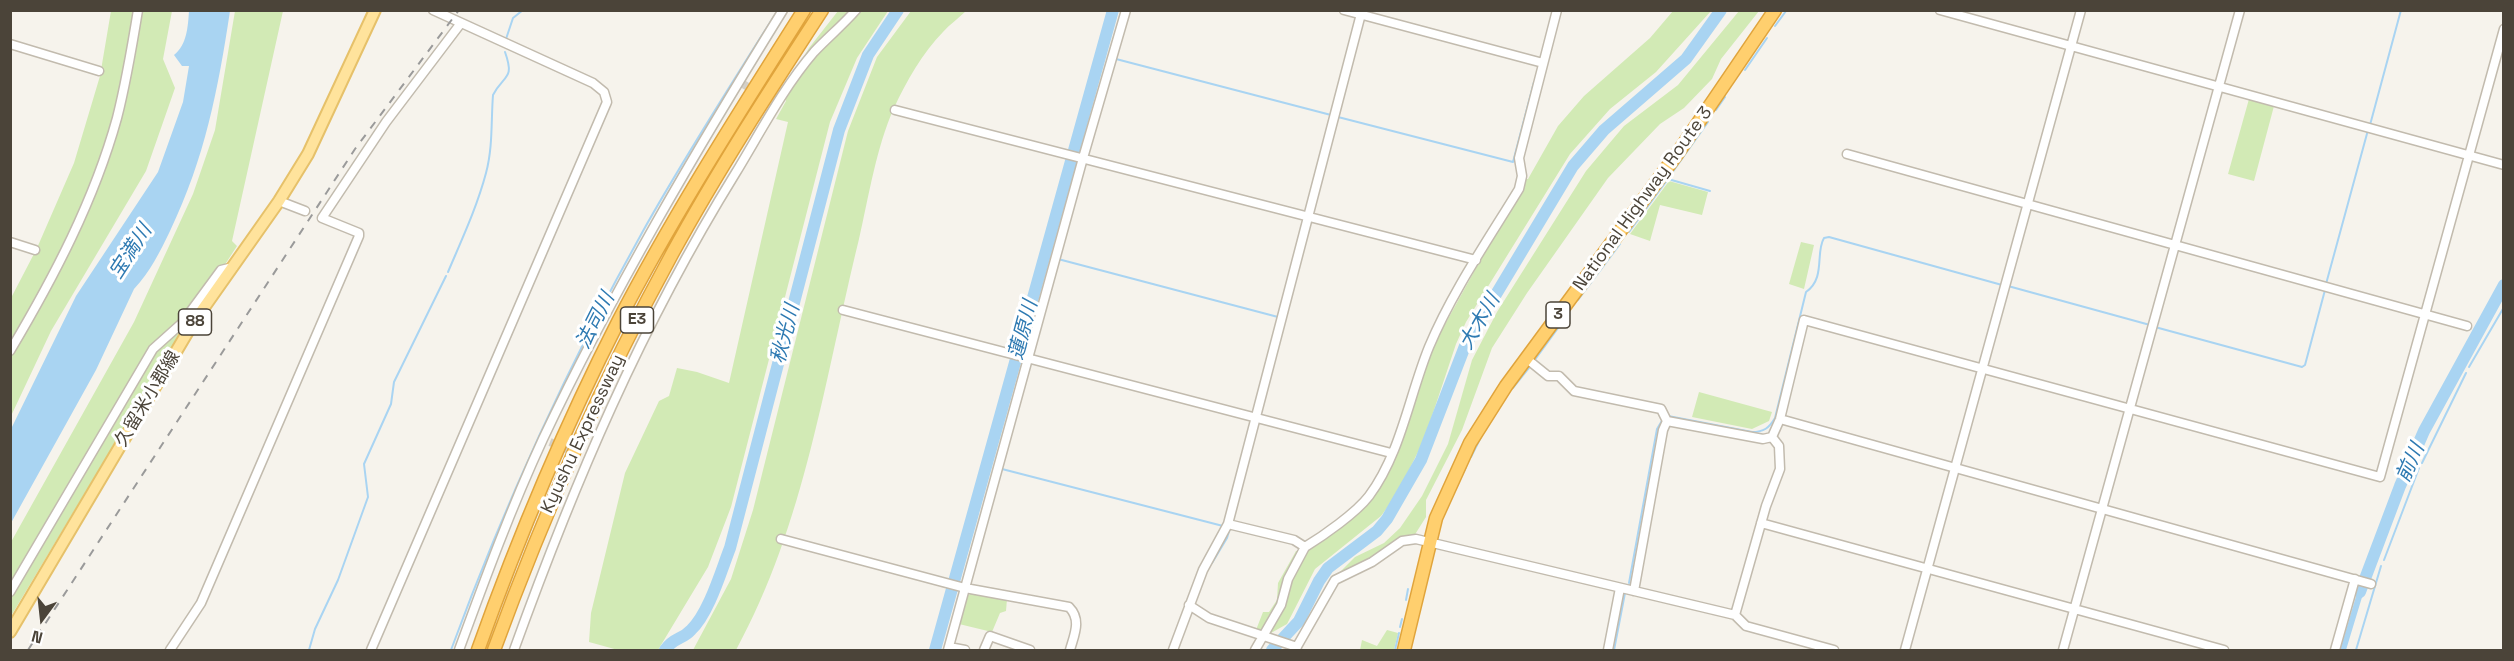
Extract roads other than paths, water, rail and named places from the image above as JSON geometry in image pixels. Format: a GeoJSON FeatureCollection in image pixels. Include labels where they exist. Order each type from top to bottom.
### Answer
{"type":"FeatureCollection","features":[{"type":"Feature","properties":{"kind":"highway","name":"Kyushu Expressway"},"geometry":{"type":"LineString","coordinates":[[478,651],[531,510],[618,322],[709,160],[804,10]]}},
{"type":"Feature","properties":{"kind":"highway","name":"Kyushu Expressway"},"geometry":{"type":"LineString","coordinates":[[494,651],[545,516],[632,328],[722,169],[822,10]]}},
{"type":"Feature","properties":{"kind":"highway","name":"National Highway Route 3"},"geometry":{"type":"LineString","coordinates":[[1404,651],[1428,542],[1447,489],[1470,443],[1527,359],[1677,154],[1775,10]]}},
{"type":"Feature","properties":{"kind":"main road","name":"久留米小郡線"},"geometry":{"type":"LineString","coordinates":[[10,632],[193,323],[279,201],[308,154],[375,10]]}},
{"type":"Feature","properties":{"kind":"street"},"geometry":{"type":"LineString","coordinates":[[10,351],[46,289],[76,229],[108,147],[126,80],[138,10]]}},
{"type":"Feature","properties":{"kind":"street"},"geometry":{"type":"LineString","coordinates":[[371,651],[607,102],[604,92],[593,83],[433,10]]}},
{"type":"Feature","properties":{"kind":"street"},"geometry":{"type":"LineString","coordinates":[[459,650],[497,544],[647,238],[783,10]]}},
{"type":"Feature","properties":{"kind":"street"},"geometry":{"type":"LineString","coordinates":[[514,651],[585,457],[664,297],[775,103],[815,51],[856,10]]}},
{"type":"Feature","properties":{"kind":"street"},"geometry":{"type":"LineString","coordinates":[[965,651],[948,649],[1027,358],[1126,10]]}},
{"type":"Feature","properties":{"kind":"street"},"geometry":{"type":"LineString","coordinates":[[1344,10],[1543,63]]}},
{"type":"Feature","properties":{"kind":"street"},"geometry":{"type":"LineString","coordinates":[[1255,651],[1281,605],[1288,579],[1305,547],[1368,496],[1391,453],[1429,347],[1476,260],[1520,189],[1522,176],[1519,158],[1557,10]]}},
{"type":"Feature","properties":{"kind":"street"},"geometry":{"type":"LineString","coordinates":[[1940,10],[2504,165]]}},
{"type":"Feature","properties":{"kind":"street"},"geometry":{"type":"LineString","coordinates":[[1905,651],[2081,10]]}},
{"type":"Feature","properties":{"kind":"street"},"geometry":{"type":"LineString","coordinates":[[2063,651],[2240,10]]}},
{"type":"Feature","properties":{"kind":"street"},"geometry":{"type":"LineString","coordinates":[[1173,651],[1203,570],[1228,524],[1362,13]]}},
{"type":"Feature","properties":{"kind":"street"},"geometry":{"type":"LineString","coordinates":[[170,651],[201,603],[359,236],[359,233],[322,218],[386,122],[461,23]]}},
{"type":"Feature","properties":{"kind":"street"},"geometry":{"type":"LineString","coordinates":[[1665,418],[1764,439],[1773,436],[1780,419],[1804,320],[2380,477],[2504,29]]}},
{"type":"Feature","properties":{"kind":"street"},"geometry":{"type":"LineString","coordinates":[[10,44],[99,71]]}},
{"type":"Feature","properties":{"kind":"street"},"geometry":{"type":"LineString","coordinates":[[895,110],[1476,260]]}},
{"type":"Feature","properties":{"kind":"street"},"geometry":{"type":"LineString","coordinates":[[1847,154],[2467,326]]}},
{"type":"Feature","properties":{"kind":"street"},"geometry":{"type":"LineString","coordinates":[[279,201],[305,211]]}},
{"type":"Feature","properties":{"kind":"street"},"geometry":{"type":"LineString","coordinates":[[10,242],[35,249]]}},
{"type":"Feature","properties":{"kind":"street"},"geometry":{"type":"LineString","coordinates":[[10,592],[153,350],[182,323],[221,270],[233,267]]}},
{"type":"Feature","properties":{"kind":"street"},"geometry":{"type":"LineString","coordinates":[[843,310],[1391,453]]}},
{"type":"Feature","properties":{"kind":"street"},"geometry":{"type":"LineString","coordinates":[[1527,359],[1548,376],[1559,376],[1575,391],[1660,409],[1665,418],[1634,591]]}},
{"type":"Feature","properties":{"kind":"street"},"geometry":{"type":"LineString","coordinates":[[1780,419],[2371,583]]}},
{"type":"Feature","properties":{"kind":"street"},"geometry":{"type":"LineString","coordinates":[[1735,615],[1761,523],[1780,469],[1779,446],[1773,436]]}},
{"type":"Feature","properties":{"kind":"street"},"geometry":{"type":"LineString","coordinates":[[1761,523],[2224,651]]}},
{"type":"Feature","properties":{"kind":"street"},"geometry":{"type":"LineString","coordinates":[[1228,524],[1294,540],[1305,547]]}},
{"type":"Feature","properties":{"kind":"street"},"geometry":{"type":"LineString","coordinates":[[781,539],[965,588],[1069,607],[1076,614],[1077,621],[1070,651]]}},
{"type":"Feature","properties":{"kind":"street"},"geometry":{"type":"LineString","coordinates":[[1189,605],[1209,618],[1295,648],[1335,580],[1372,562],[1402,541],[1416,539],[1735,615],[1746,626],[1834,651]]}},
{"type":"Feature","properties":{"kind":"street"},"geometry":{"type":"LineString","coordinates":[[2335,651],[2356,579]]}},
{"type":"Feature","properties":{"kind":"street"},"geometry":{"type":"LineString","coordinates":[[1608,651],[1620,588]]}},
{"type":"Feature","properties":{"kind":"street"},"geometry":{"type":"LineString","coordinates":[[984,651],[990,636],[1030,651]]}},
{"type":"Feature","properties":{"kind":"water","name":"宝満川"},"geometry":{"type":"Polygon","coordinates":[[[189,11],[230,11],[209,123],[192,177],[162,247],[150,269],[134,289],[96,370],[11,523],[11,429],[76,296],[158,172],[183,102],[189,66],[182,66],[174,55],[184,41],[189,11]]]}},
{"type":"Feature","properties":{"kind":"water"},"geometry":{"type":"Polygon","coordinates":[[[2360,583],[2366,584],[2346,650],[2340,650],[2360,583]]]}},
{"type":"Feature","properties":{"kind":"waterway"},"geometry":{"type":"LineString","coordinates":[[506,39],[513,18],[523,10]]}},
{"type":"Feature","properties":{"kind":"waterway","name":"法司川"},"geometry":{"type":"LineString","coordinates":[[451,650],[515,489],[563,384],[615,282],[659,203],[778,10]]}},
{"type":"Feature","properties":{"kind":"waterway","name":"秋光川"},"geometry":{"type":"LineString","coordinates":[[665,650],[688,633],[697,623],[714,591],[730,548],[839,130],[868,55],[898,10]]}},
{"type":"Feature","properties":{"kind":"waterway","name":"蓮原川"},"geometry":{"type":"LineString","coordinates":[[935,650],[1113,10]]}},
{"type":"Feature","properties":{"kind":"waterway","name":"大木川"},"geometry":{"type":"LineString","coordinates":[[1272,650],[1299,621],[1328,568],[1377,531],[1387,519],[1421,460],[1465,346],[1573,166],[1604,130],[1686,59],[1721,10]]}},
{"type":"Feature","properties":{"kind":"waterway"},"geometry":{"type":"LineString","coordinates":[[2370,125],[2401,10]]}},
{"type":"Feature","properties":{"kind":"waterway"},"geometry":{"type":"LineString","coordinates":[[1775,26],[1786,11]]}},
{"type":"Feature","properties":{"kind":"waterway"},"geometry":{"type":"LineString","coordinates":[[1745,70],[1767,38]]}},
{"type":"Feature","properties":{"kind":"waterway"},"geometry":{"type":"LineString","coordinates":[[448,272],[474,211],[486,173],[491,143],[493,95],[507,76],[509,68],[505,52]]}},
{"type":"Feature","properties":{"kind":"waterway"},"geometry":{"type":"LineString","coordinates":[[1116,59],[1331,115]]}},
{"type":"Feature","properties":{"kind":"waterway"},"geometry":{"type":"LineString","coordinates":[[1338,117],[1513,162],[1534,82]]}},
{"type":"Feature","properties":{"kind":"waterway"},"geometry":{"type":"LineString","coordinates":[[1716,110],[1725,97]]}},
{"type":"Feature","properties":{"kind":"waterway"},"geometry":{"type":"LineString","coordinates":[[1672,173],[1708,122]]}},
{"type":"Feature","properties":{"kind":"waterway"},"geometry":{"type":"LineString","coordinates":[[2326,284],[2368,130]]}},
{"type":"Feature","properties":{"kind":"waterway"},"geometry":{"type":"LineString","coordinates":[[1629,232],[1668,179],[1710,191]]}},
{"type":"Feature","properties":{"kind":"waterway"},"geometry":{"type":"LineString","coordinates":[[1668,416],[1752,432],[1766,429],[1771,424],[1775,418],[1806,292],[1816,280],[1818,273],[1821,244],[1824,238],[1829,237],[2002,285]]}},
{"type":"Feature","properties":{"kind":"waterway"},"geometry":{"type":"LineString","coordinates":[[1578,300],[1620,244]]}},
{"type":"Feature","properties":{"kind":"waterway"},"geometry":{"type":"LineString","coordinates":[[1058,259],[1278,317]]}},
{"type":"Feature","properties":{"kind":"waterway"},"geometry":{"type":"LineString","coordinates":[[309,650],[315,629],[338,580],[368,497],[364,464],[391,404],[394,382],[446,276]]}},
{"type":"Feature","properties":{"kind":"waterway","name":"前川"},"geometry":{"type":"LineString","coordinates":[[2360,592],[2400,486],[2424,431],[2504,285]]}},
{"type":"Feature","properties":{"kind":"waterway"},"geometry":{"type":"LineString","coordinates":[[2008,286],[2150,325]]}},
{"type":"Feature","properties":{"kind":"waterway"},"geometry":{"type":"LineString","coordinates":[[2155,327],[2302,367],[2305,365],[2325,290]]}},
{"type":"Feature","properties":{"kind":"waterway"},"geometry":{"type":"LineString","coordinates":[[2469,367],[2504,307]]}},
{"type":"Feature","properties":{"kind":"waterway"},"geometry":{"type":"LineString","coordinates":[[1534,361],[1569,313]]}},
{"type":"Feature","properties":{"kind":"waterway"},"geometry":{"type":"LineString","coordinates":[[1513,388],[1529,368]]}},
{"type":"Feature","properties":{"kind":"waterway"},"geometry":{"type":"LineString","coordinates":[[2422,463],[2466,373]]}},
{"type":"Feature","properties":{"kind":"waterway"},"geometry":{"type":"LineString","coordinates":[[1629,583],[1657,429],[1663,419]]}},
{"type":"Feature","properties":{"kind":"waterway"},"geometry":{"type":"LineString","coordinates":[[1471,457],[1483,433]]}},
{"type":"Feature","properties":{"kind":"waterway"},"geometry":{"type":"LineString","coordinates":[[1462,475],[1466,467]]}},
{"type":"Feature","properties":{"kind":"waterway"},"geometry":{"type":"LineString","coordinates":[[2384,560],[2419,468]]}},
{"type":"Feature","properties":{"kind":"waterway"},"geometry":{"type":"LineString","coordinates":[[1002,469],[1223,526]]}},
{"type":"Feature","properties":{"kind":"waterway"},"geometry":{"type":"LineString","coordinates":[[1212,563],[1227,538],[1230,528]]}},
{"type":"Feature","properties":{"kind":"waterway"},"geometry":{"type":"LineString","coordinates":[[2356,650],[2381,566]]}},
{"type":"Feature","properties":{"kind":"waterway"},"geometry":{"type":"LineString","coordinates":[[1406,600],[1408,589]]}},
{"type":"Feature","properties":{"kind":"waterway"},"geometry":{"type":"LineString","coordinates":[[1614,650],[1625,593]]}},
{"type":"Feature","properties":{"kind":"waterway"},"geometry":{"type":"LineString","coordinates":[[1400,627],[1402,619]]}},
{"type":"Feature","properties":{"kind":"waterway"},"geometry":{"type":"LineString","coordinates":[[1395,650],[1399,633]]}},
{"type":"Feature","properties":{"kind":"tunnel"},"geometry":{"type":"LineString","coordinates":[[743,84],[773,102]]}},
{"type":"Feature","properties":{"kind":"tunnel"},"geometry":{"type":"LineString","coordinates":[[550,442],[583,456]]}},
{"type":"Feature","properties":{"kind":"railway"},"geometry":{"type":"LineString","coordinates":[[28,650],[355,149],[459,10]]}}]}
